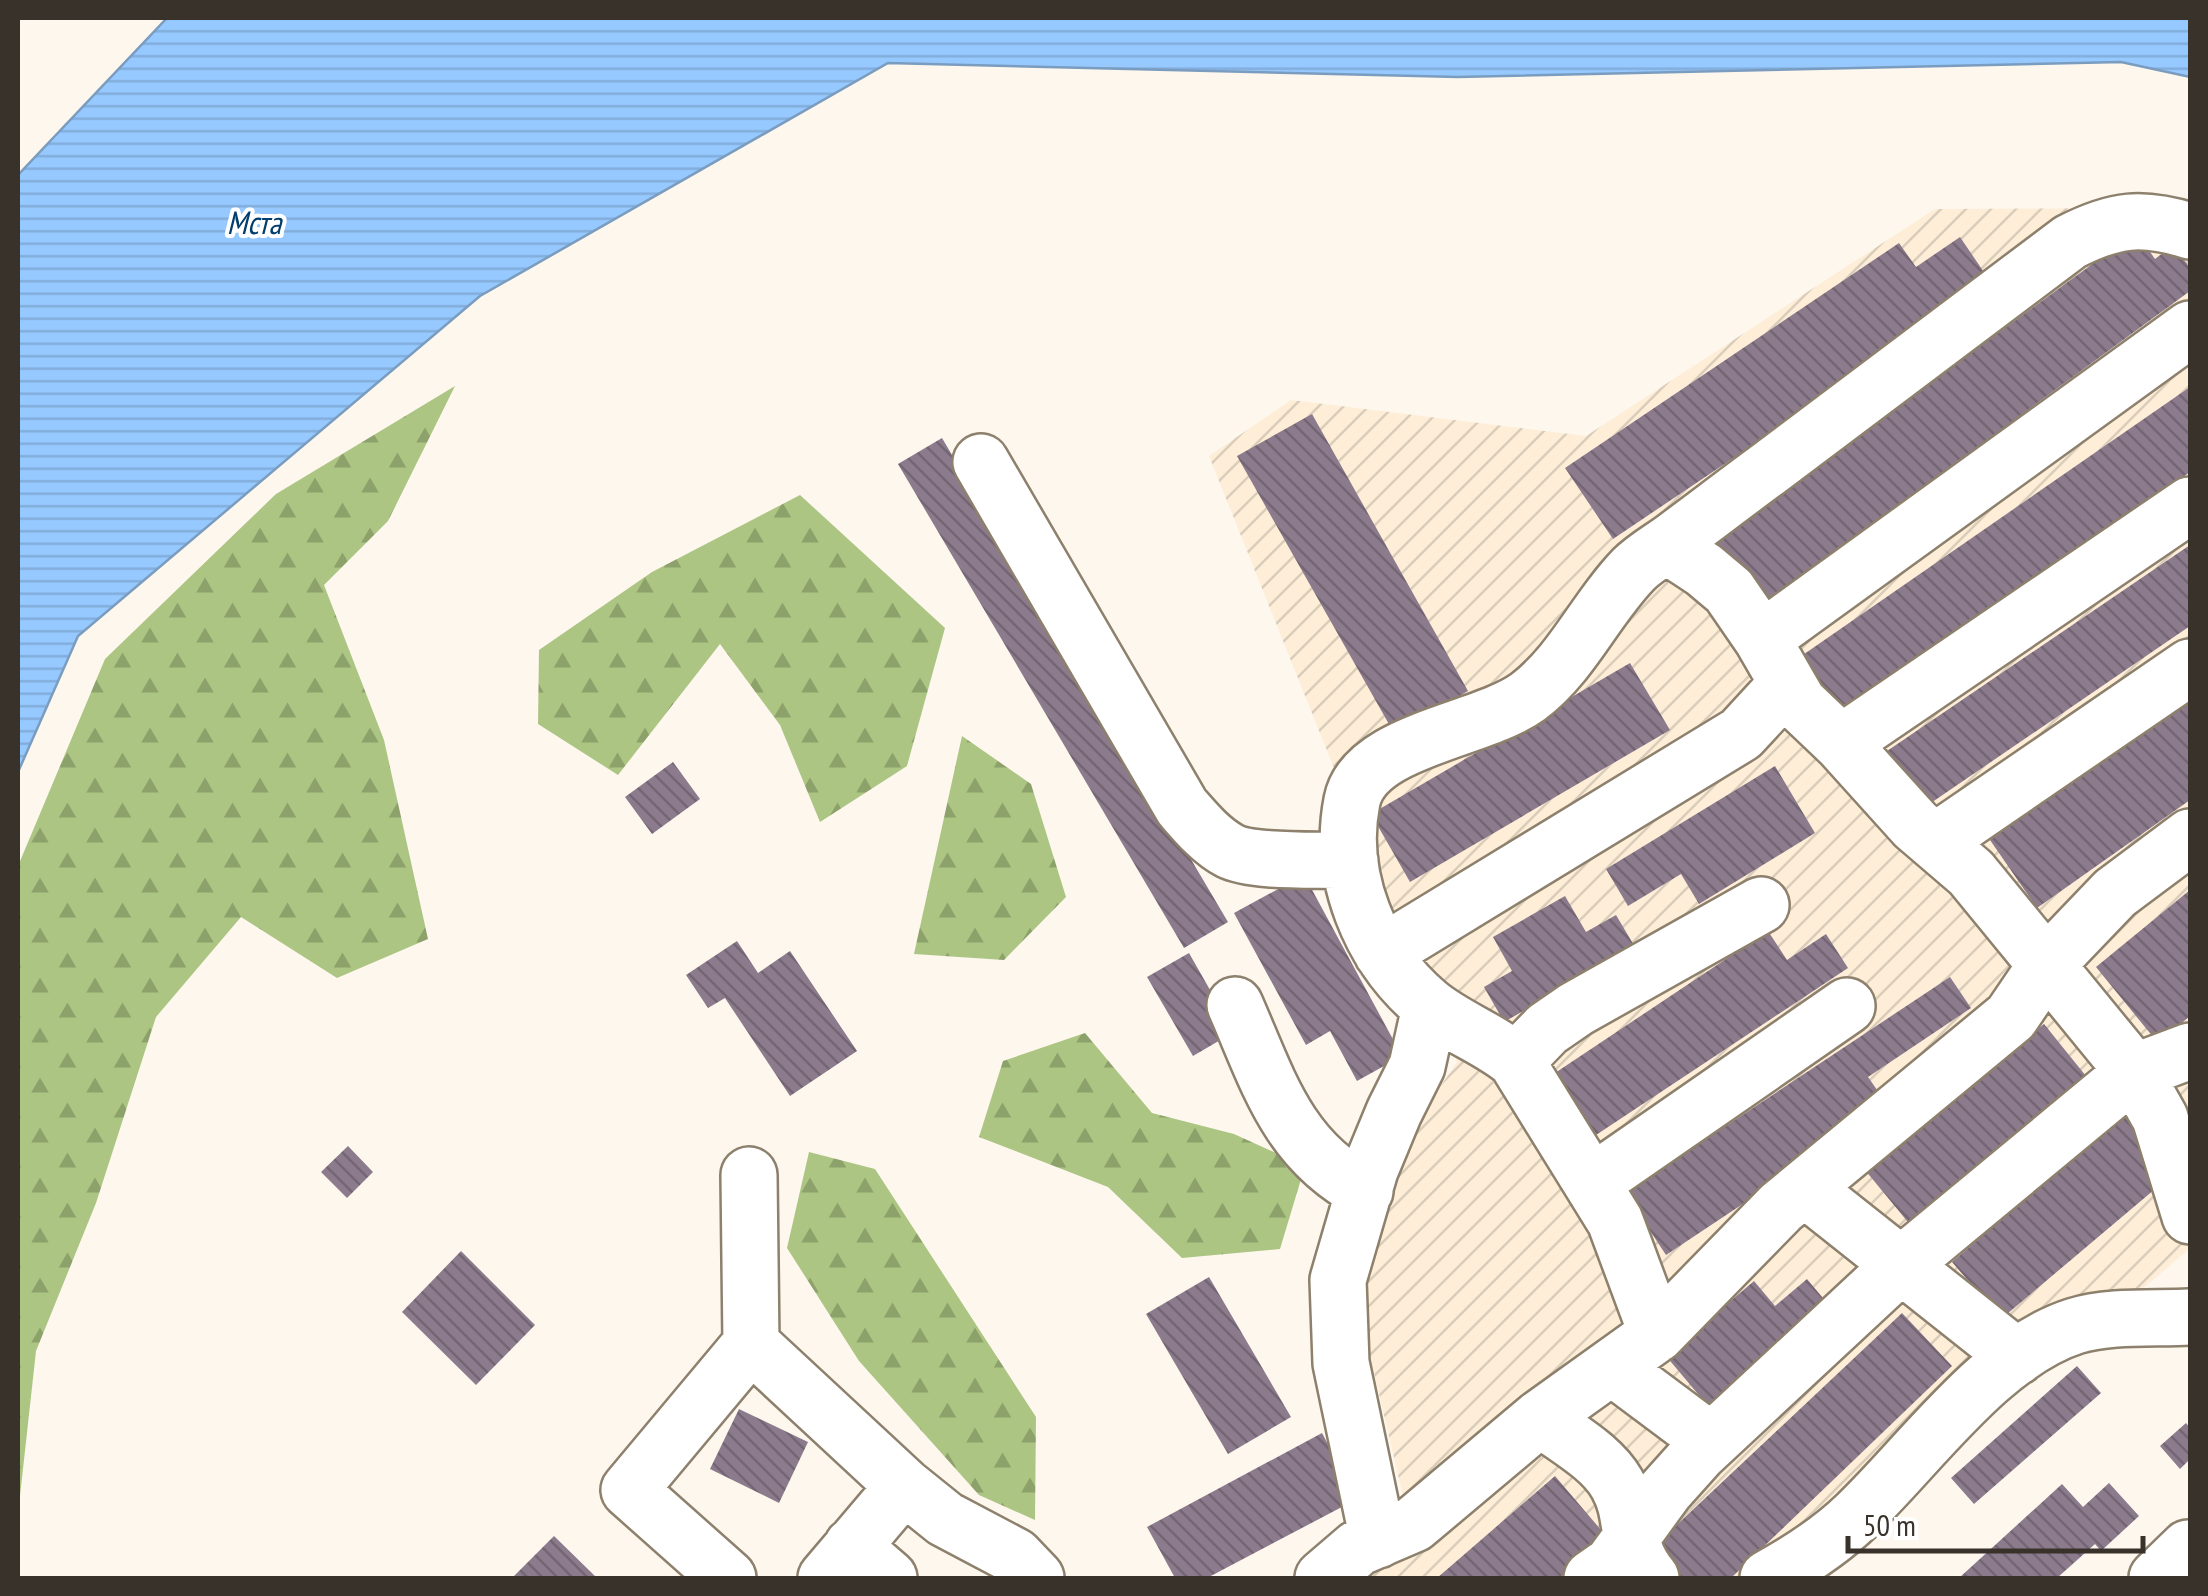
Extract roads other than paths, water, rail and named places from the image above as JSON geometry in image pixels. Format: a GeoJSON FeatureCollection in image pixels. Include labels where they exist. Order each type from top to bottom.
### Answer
{"type":"FeatureCollection","features":[{"type":"Feature","properties":{"kind":"lane"},"geometry":{"type":"LineString","coordinates":[[1657,1334],[1615,1221],[1516,1061],[1499,1046],[1430,1007],[1382,954],[1362,912],[1350,860],[1352,798],[1367,771],[1411,744],[1475,724],[1526,698],[1568,656],[1635,568],[2070,242],[2098,228],[2131,220],[2164,223],[2190,232]]}},
{"type":"Feature","properties":{"kind":"lane"},"geometry":{"type":"LineString","coordinates":[[1382,954],[1741,734],[1775,662],[2190,328]]}},
{"type":"Feature","properties":{"kind":"lane"},"geometry":{"type":"LineString","coordinates":[[981,462],[1182,807],[1206,834],[1230,851],[1258,859],[1350,860]]}},
{"type":"Feature","properties":{"kind":"lane"},"geometry":{"type":"LineString","coordinates":[[1841,743],[2190,505]]}},
{"type":"Feature","properties":{"kind":"lane"},"geometry":{"type":"LineString","coordinates":[[1666,546],[1729,591],[1799,703],[1915,825],[1972,873],[2134,1072],[2160,1118],[2190,1216]]}},
{"type":"Feature","properties":{"kind":"lane"},"geometry":{"type":"LineString","coordinates":[[1936,842],[2190,666]]}},
{"type":"Feature","properties":{"kind":"lane"},"geometry":{"type":"LineString","coordinates":[[1323,1578],[1358,1548],[1414,1524],[1540,1418],[1657,1334],[1780,1207],[2010,1017],[2048,964],[2115,894],[2190,836]]}},
{"type":"Feature","properties":{"kind":"lane"},"geometry":{"type":"LineString","coordinates":[[1516,1061],[1547,1029],[1576,1010],[1761,906]]}},
{"type":"Feature","properties":{"kind":"lane"},"geometry":{"type":"LineString","coordinates":[[1235,1005],[1296,1136],[1335,1175],[1364,1191]]}},
{"type":"Feature","properties":{"kind":"lane"},"geometry":{"type":"LineString","coordinates":[[1593,1182],[1847,1006]]}},
{"type":"Feature","properties":{"kind":"lane"},"geometry":{"type":"LineString","coordinates":[[1378,1540],[1341,1363],[1338,1280],[1364,1191],[1394,1112],[1417,1066],[1430,1007]]}},
{"type":"Feature","properties":{"kind":"lane"},"geometry":{"type":"LineString","coordinates":[[1640,1558],[1665,1491],[1711,1441],[1900,1266],[2134,1072],[2190,1051]]}},
{"type":"Feature","properties":{"kind":"lane"},"geometry":{"type":"LineString","coordinates":[[728,1578],[630,1490],[752,1344],[750,1175]]}},
{"type":"Feature","properties":{"kind":"lane"},"geometry":{"type":"LineString","coordinates":[[1804,1188],[2016,1356]]}},
{"type":"Feature","properties":{"kind":"lane"},"geometry":{"type":"LineString","coordinates":[[1768,1578],[1800,1560],[1854,1518],[2002,1365],[2016,1356],[2074,1326],[2190,1317]]}},
{"type":"Feature","properties":{"kind":"lane"},"geometry":{"type":"LineString","coordinates":[[752,1344],[904,1486],[945,1519],[1016,1556],[1036,1578]]}},
{"type":"Feature","properties":{"kind":"lane"},"geometry":{"type":"LineString","coordinates":[[1612,1367],[1711,1441]]}},
{"type":"Feature","properties":{"kind":"lane"},"geometry":{"type":"LineString","coordinates":[[1540,1418],[1603,1465],[1611,1476],[1628,1514],[1640,1558]]}},
{"type":"Feature","properties":{"kind":"lane"},"geometry":{"type":"LineString","coordinates":[[856,1568],[904,1486]]}},
{"type":"Feature","properties":{"kind":"lane"},"geometry":{"type":"LineString","coordinates":[[1592,1578],[1612,1564],[1640,1558]]}},
{"type":"Feature","properties":{"kind":"water","name":"Мста"},"geometry":{"type":"Polygon","coordinates":[[[167,18],[2190,18],[2190,77],[2121,62],[1458,77],[888,63],[480,296],[78,636],[18,772],[18,175],[167,18]]]}}]}
